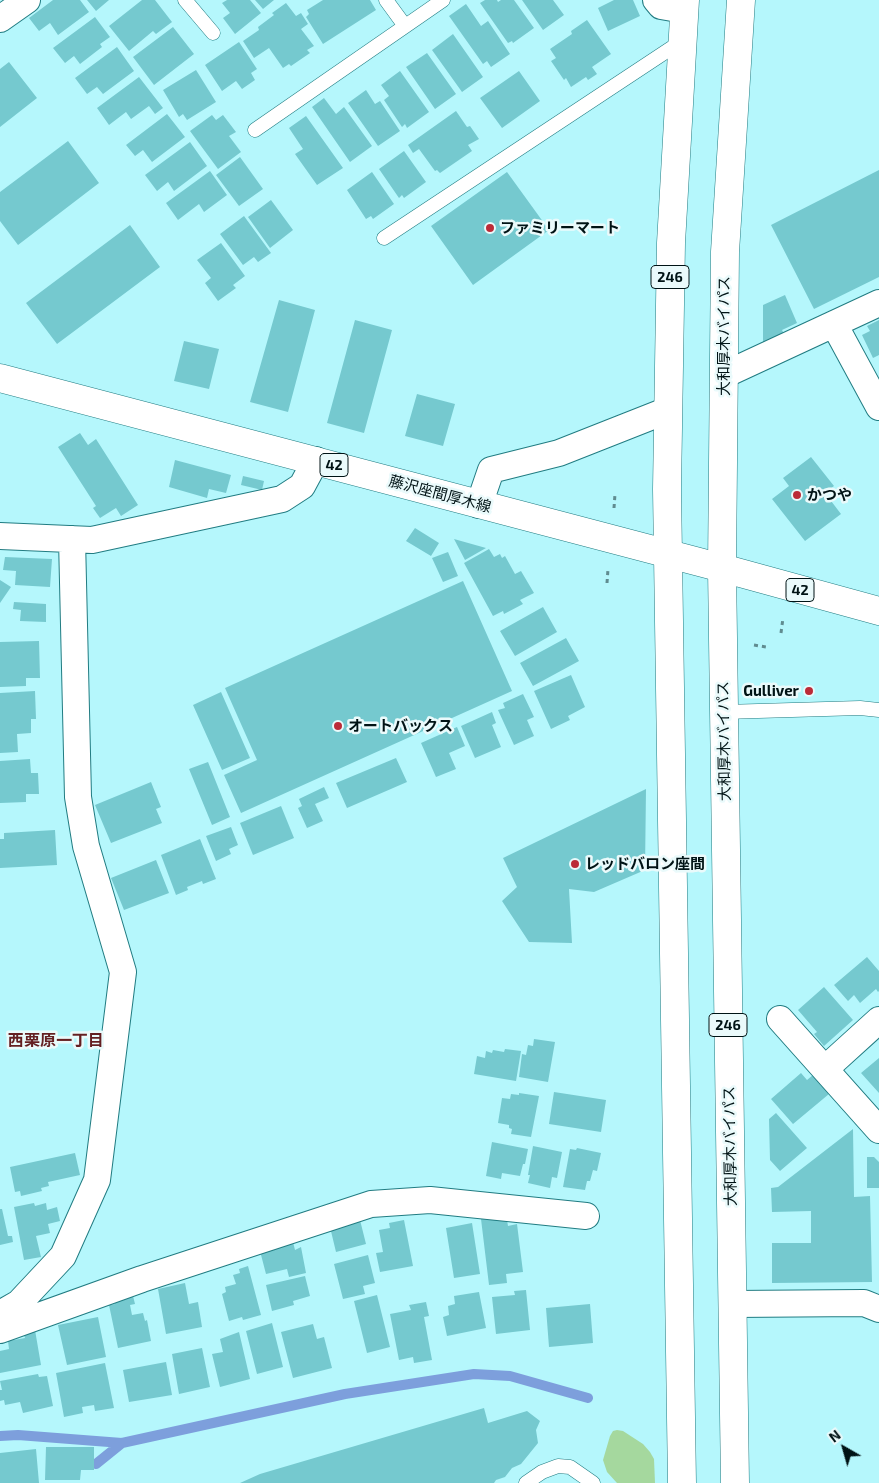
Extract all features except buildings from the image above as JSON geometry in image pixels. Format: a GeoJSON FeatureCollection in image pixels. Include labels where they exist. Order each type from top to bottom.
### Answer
{"type":"FeatureCollection","features":[{"type":"Feature","properties":{"kind":"main road","name":"大和厚木バイパス"},"geometry":{"type":"LineString","coordinates":[[735,1483],[722,568],[725,252],[741,0]]}},
{"type":"Feature","properties":{"kind":"main road","name":"246"},"geometry":{"type":"LineString","coordinates":[[682,1483],[667,554],[671,243],[685,5]]}},
{"type":"Feature","properties":{"kind":"main road","name":"藤沢座間厚木線"},"geometry":{"type":"LineString","coordinates":[[0,378],[316,460],[879,611]]}},
{"type":"Feature","properties":{"kind":"street"},"geometry":{"type":"LineString","coordinates":[[0,20],[26,0]]}},
{"type":"Feature","properties":{"kind":"street"},"geometry":{"type":"LineString","coordinates":[[656,0],[661,6],[685,5]]}},
{"type":"Feature","properties":{"kind":"street"},"geometry":{"type":"LineString","coordinates":[[724,374],[879,303]]}},
{"type":"Feature","properties":{"kind":"street"},"geometry":{"type":"LineString","coordinates":[[834,324],[879,407]]}},
{"type":"Feature","properties":{"kind":"street"},"geometry":{"type":"LineString","coordinates":[[479,505],[491,470],[559,453],[668,410]]}},
{"type":"Feature","properties":{"kind":"street"},"geometry":{"type":"LineString","coordinates":[[0,536],[92,540],[282,499],[302,486],[316,460]]}},
{"type":"Feature","properties":{"kind":"street"},"geometry":{"type":"LineString","coordinates":[[0,1314],[19,1303],[63,1256],[97,1180],[123,972],[86,846],[78,797],[72,539]]}},
{"type":"Feature","properties":{"kind":"street"},"geometry":{"type":"LineString","coordinates":[[780,1019],[879,1130]]}},
{"type":"Feature","properties":{"kind":"street"},"geometry":{"type":"LineString","coordinates":[[825,1069],[879,1020]]}},
{"type":"Feature","properties":{"kind":"street"},"geometry":{"type":"LineString","coordinates":[[0,1330],[152,1276],[371,1204],[430,1200],[586,1216]]}},
{"type":"Feature","properties":{"kind":"street"},"geometry":{"type":"LineString","coordinates":[[732,1304],[864,1303],[879,1309]]}},
{"type":"Feature","properties":{"kind":"lane"},"geometry":{"type":"LineString","coordinates":[[185,0],[213,33]]}},
{"type":"Feature","properties":{"kind":"lane"},"geometry":{"type":"LineString","coordinates":[[386,0],[406,26]]}},
{"type":"Feature","properties":{"kind":"lane"},"geometry":{"type":"LineString","coordinates":[[255,130],[443,0]]}},
{"type":"Feature","properties":{"kind":"lane"},"geometry":{"type":"LineString","coordinates":[[384,238],[682,41]]}},
{"type":"Feature","properties":{"kind":"lane"},"geometry":{"type":"LineString","coordinates":[[724,712],[860,708],[879,710]]}},
{"type":"Feature","properties":{"kind":"lane"},"geometry":{"type":"LineString","coordinates":[[526,1483],[542,1472],[558,1466],[570,1467],[593,1483]]}},
{"type":"Feature","properties":{"kind":"green space"},"geometry":{"type":"Polygon","coordinates":[[[613,1431],[623,1431],[643,1444],[650,1452],[654,1459],[655,1483],[617,1483],[607,1472],[603,1460],[610,1436],[613,1431]]]}},
{"type":"Feature","properties":{"kind":"waterway"},"geometry":{"type":"LineString","coordinates":[[0,1436],[18,1435],[122,1443],[345,1394],[474,1374],[510,1376],[588,1398]]}},
{"type":"Feature","properties":{"kind":"waterway"},"geometry":{"type":"LineString","coordinates":[[96,1464],[122,1443]]}},
{"type":"Feature","properties":{"kind":"place","name":"ファミリーマート"},"geometry":{"type":"Point","coordinates":[490,228]}},
{"type":"Feature","properties":{"kind":"place","name":"かつや"},"geometry":{"type":"Point","coordinates":[797,495]}},
{"type":"Feature","properties":{"kind":"place","name":"Gulliver"},"geometry":{"type":"Point","coordinates":[809,691]}},
{"type":"Feature","properties":{"kind":"place","name":"オートバックス"},"geometry":{"type":"Point","coordinates":[338,726]}},
{"type":"Feature","properties":{"kind":"place","name":"レッドバロン座間"},"geometry":{"type":"Point","coordinates":[575,864]}},
{"type":"Feature","properties":{"kind":"district","name":"西栗原一丁目"},"geometry":{"type":"Point","coordinates":[56,1041]}}]}
